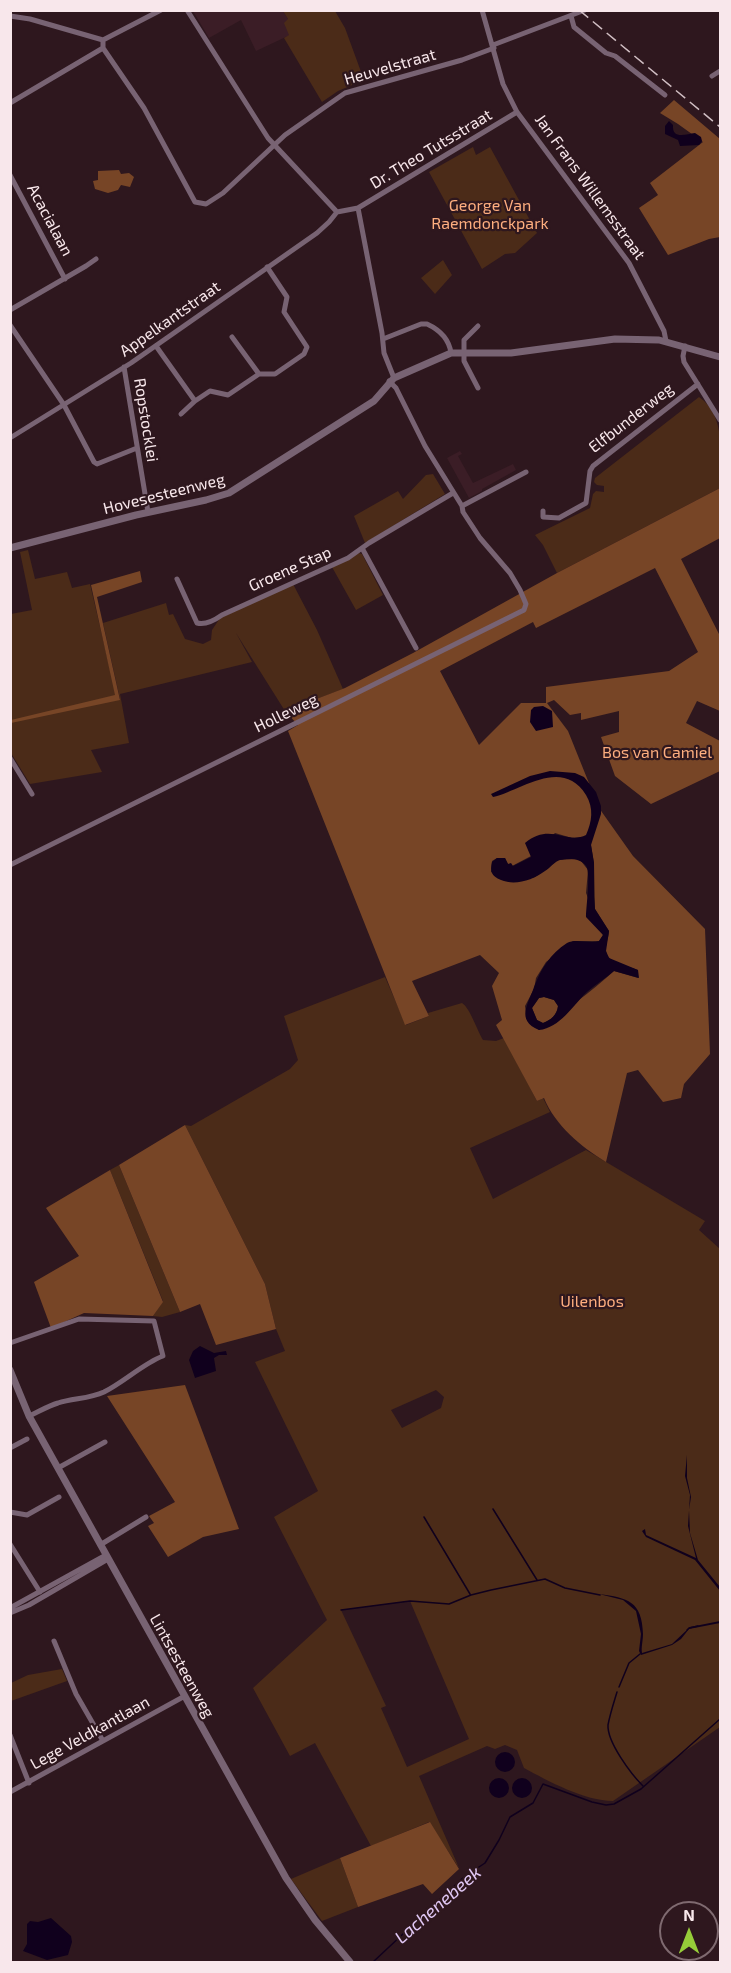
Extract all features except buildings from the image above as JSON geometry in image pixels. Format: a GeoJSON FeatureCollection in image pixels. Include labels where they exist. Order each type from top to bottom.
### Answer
{"type":"FeatureCollection","features":[{"type":"Feature","properties":{"kind":"street"},"geometry":{"type":"LineString","coordinates":[[10,16],[30,19],[103,40],[161,10]]}},
{"type":"Feature","properties":{"kind":"street"},"geometry":{"type":"LineString","coordinates":[[187,10],[273,144],[337,212]]}},
{"type":"Feature","properties":{"kind":"street","name":"Jan Frans Willemsstraat"},"geometry":{"type":"LineString","coordinates":[[482,10],[503,84],[517,112],[629,264],[664,331],[666,341]]}},
{"type":"Feature","properties":{"kind":"street","name":"Heuvelstraat"},"geometry":{"type":"LineString","coordinates":[[103,48],[144,108],[195,202],[200,204],[210,202],[223,193],[273,144],[345,93],[462,60],[585,10]]}},
{"type":"Feature","properties":{"kind":"street"},"geometry":{"type":"LineString","coordinates":[[571,16],[574,27],[665,95]]}},
{"type":"Feature","properties":{"kind":"street"},"geometry":{"type":"LineString","coordinates":[[10,103],[103,48],[103,40]]}},
{"type":"Feature","properties":{"kind":"street"},"geometry":{"type":"LineString","coordinates":[[712,76],[720,71]]}},
{"type":"Feature","properties":{"kind":"street","name":"Dr. Theo Tutsstraat"},"geometry":{"type":"LineString","coordinates":[[337,212],[357,208],[517,112]]}},
{"type":"Feature","properties":{"kind":"street","name":"Acacialaan"},"geometry":{"type":"LineString","coordinates":[[10,175],[65,279]]}},
{"type":"Feature","properties":{"kind":"street"},"geometry":{"type":"LineString","coordinates":[[357,208],[391,379],[453,494],[462,507],[526,472]]}},
{"type":"Feature","properties":{"kind":"street","name":"Appelkantstraat"},"geometry":{"type":"LineString","coordinates":[[10,438],[156,346],[317,233],[337,212]]}},
{"type":"Feature","properties":{"kind":"street"},"geometry":{"type":"LineString","coordinates":[[10,310],[65,279],[96,258]]}},
{"type":"Feature","properties":{"kind":"street"},"geometry":{"type":"LineString","coordinates":[[181,414],[210,391],[228,395],[259,374],[275,374],[304,354],[307,349],[284,312],[287,297],[267,267]]}},
{"type":"Feature","properties":{"kind":"street"},"geometry":{"type":"LineString","coordinates":[[382,339],[421,324],[427,324],[444,336],[451,353]]}},
{"type":"Feature","properties":{"kind":"street"},"geometry":{"type":"LineString","coordinates":[[10,326],[64,405],[94,462],[97,464],[137,448]]}},
{"type":"Feature","properties":{"kind":"street"},"geometry":{"type":"LineString","coordinates":[[478,326],[465,340],[464,353],[464,361],[478,388]]}},
{"type":"Feature","properties":{"kind":"street"},"geometry":{"type":"LineString","coordinates":[[232,337],[259,374]]}},
{"type":"Feature","properties":{"kind":"street"},"geometry":{"type":"LineString","coordinates":[[391,379],[451,353],[517,353],[599,339],[666,341],[720,357]]}},
{"type":"Feature","properties":{"kind":"street"},"geometry":{"type":"LineString","coordinates":[[156,346],[195,401]]}},
{"type":"Feature","properties":{"kind":"street"},"geometry":{"type":"LineString","coordinates":[[685,346],[683,359],[720,420]]}},
{"type":"Feature","properties":{"kind":"street","name":"Ropstocklei"},"geometry":{"type":"LineString","coordinates":[[124,367],[148,513]]}},
{"type":"Feature","properties":{"kind":"street","name":"Hovesesteenweg"},"geometry":{"type":"LineString","coordinates":[[10,548],[229,493],[374,401],[391,379]]}},
{"type":"Feature","properties":{"kind":"street","name":"Elfbunderweg"},"geometry":{"type":"LineString","coordinates":[[543,517],[559,518],[584,505],[587,501],[590,471],[595,464],[698,384]]}},
{"type":"Feature","properties":{"kind":"street","name":"Groene Stap"},"geometry":{"type":"LineString","coordinates":[[177,579],[199,624],[216,619],[348,558],[453,494]]}},
{"type":"Feature","properties":{"kind":"street","name":"Holleweg"},"geometry":{"type":"LineString","coordinates":[[10,865],[524,610],[526,604],[510,573],[475,531],[462,507]]}},
{"type":"Feature","properties":{"kind":"street"},"geometry":{"type":"LineString","coordinates":[[362,548],[416,648]]}},
{"type":"Feature","properties":{"kind":"street"},"geometry":{"type":"LineString","coordinates":[[10,758],[32,794]]}},
{"type":"Feature","properties":{"kind":"street"},"geometry":{"type":"LineString","coordinates":[[10,1343],[79,1318],[154,1321],[163,1356],[154,1359],[101,1393],[84,1399],[59,1403],[28,1416]]}},
{"type":"Feature","properties":{"kind":"street","name":"Lintsesteenweg"},"geometry":{"type":"LineString","coordinates":[[10,1370],[28,1416],[286,1878],[315,1920],[350,1962]]}},
{"type":"Feature","properties":{"kind":"street"},"geometry":{"type":"LineString","coordinates":[[10,1448],[27,1439]]}},
{"type":"Feature","properties":{"kind":"street"},"geometry":{"type":"LineString","coordinates":[[58,1468],[105,1442]]}},
{"type":"Feature","properties":{"kind":"street"},"geometry":{"type":"LineString","coordinates":[[10,1512],[27,1515],[59,1497]]}},
{"type":"Feature","properties":{"kind":"street"},"geometry":{"type":"LineString","coordinates":[[100,1545],[146,1517]]}},
{"type":"Feature","properties":{"kind":"street"},"geometry":{"type":"LineString","coordinates":[[10,1544],[41,1594]]}},
{"type":"Feature","properties":{"kind":"street"},"geometry":{"type":"LineString","coordinates":[[10,1613],[107,1557]]}},
{"type":"Feature","properties":{"kind":"street"},"geometry":{"type":"LineString","coordinates":[[10,1608],[41,1594]]}},
{"type":"Feature","properties":{"kind":"street"},"geometry":{"type":"LineString","coordinates":[[54,1641],[76,1694],[103,1741]]}},
{"type":"Feature","properties":{"kind":"street","name":"Lege Veldkantlaan"},"geometry":{"type":"LineString","coordinates":[[10,1792],[183,1697]]}},
{"type":"Feature","properties":{"kind":"street"},"geometry":{"type":"LineString","coordinates":[[10,1735],[29,1783]]}},
{"type":"Feature","properties":{"kind":"shaded area"},"geometry":{"type":"Polygon","coordinates":[[[193,11],[283,11],[288,19],[290,35],[256,51],[241,20],[209,38],[193,11]]]}},
{"type":"Feature","properties":{"kind":"shaded area"},"geometry":{"type":"Polygon","coordinates":[[[669,121],[675,133],[684,135],[695,133],[701,137],[702,141],[699,145],[680,146],[678,140],[665,134],[665,126],[669,121]]]}},
{"type":"Feature","properties":{"kind":"shaded area"},"geometry":{"type":"Polygon","coordinates":[[[460,451],[462,454],[458,456],[473,483],[513,464],[516,470],[469,498],[447,458],[460,451]]]}},
{"type":"Feature","properties":{"kind":"shaded area"},"geometry":{"type":"Polygon","coordinates":[[[543,706],[552,711],[553,727],[536,731],[530,722],[531,710],[534,707],[543,706]]]}},
{"type":"Feature","properties":{"kind":"shaded area"},"geometry":{"type":"Polygon","coordinates":[[[550,771],[575,773],[584,777],[596,792],[601,814],[591,845],[594,863],[595,909],[609,931],[606,951],[609,958],[638,970],[639,978],[614,971],[587,992],[560,1021],[539,1030],[527,1021],[526,1011],[537,980],[547,962],[567,943],[599,941],[603,935],[586,917],[588,876],[586,866],[581,861],[560,860],[535,877],[518,882],[506,882],[492,873],[492,862],[497,858],[505,858],[508,864],[511,863],[513,866],[531,857],[525,843],[534,837],[550,834],[572,838],[586,835],[588,830],[591,820],[589,800],[576,784],[565,778],[553,777],[493,797],[491,794],[530,776],[550,771]],[[539,998],[532,1008],[537,1020],[543,1023],[553,1017],[558,1006],[554,1000],[539,998]]]}},
{"type":"Feature","properties":{"kind":"shaded area"},"geometry":{"type":"Polygon","coordinates":[[[200,1346],[214,1353],[226,1351],[227,1355],[214,1358],[216,1371],[195,1378],[189,1360],[193,1351],[200,1346]]]}},
{"type":"Feature","properties":{"kind":"shaded area"},"geometry":{"type":"Polygon","coordinates":[[[687,1455],[687,1478],[691,1497],[689,1510],[690,1495],[685,1476],[687,1455]]]}},
{"type":"Feature","properties":{"kind":"shaded area"},"geometry":{"type":"Polygon","coordinates":[[[689,1510],[690,1533],[698,1560],[720,1587],[720,1591],[695,1560],[646,1537],[642,1531],[645,1529],[646,1535],[696,1558],[688,1526],[689,1510]]]}},
{"type":"Feature","properties":{"kind":"shaded area"},"geometry":{"type":"Polygon","coordinates":[[[599,1594],[618,1597],[631,1603],[636,1608],[642,1623],[642,1653],[672,1644],[690,1627],[720,1621],[720,1623],[689,1629],[672,1645],[641,1655],[639,1651],[641,1634],[636,1611],[623,1600],[599,1594]]]}},
{"type":"Feature","properties":{"kind":"shaded area"},"geometry":{"type":"Polygon","coordinates":[[[505,1752],[512,1755],[515,1762],[512,1769],[505,1772],[498,1769],[495,1762],[498,1755],[505,1752]]]}},
{"type":"Feature","properties":{"kind":"shaded area"},"geometry":{"type":"Polygon","coordinates":[[[499,1778],[506,1781],[509,1788],[506,1795],[499,1798],[492,1795],[489,1788],[492,1781],[499,1778]]]}},
{"type":"Feature","properties":{"kind":"shaded area"},"geometry":{"type":"Polygon","coordinates":[[[522,1778],[529,1781],[532,1788],[529,1795],[522,1798],[515,1795],[512,1788],[515,1781],[522,1778]]]}},
{"type":"Feature","properties":{"kind":"shaded area"},"geometry":{"type":"Polygon","coordinates":[[[51,1918],[71,1936],[72,1942],[68,1955],[47,1960],[23,1951],[27,1944],[27,1924],[30,1921],[38,1922],[51,1918]]]}},
{"type":"Feature","properties":{"kind":"green space"},"geometry":{"type":"Polygon","coordinates":[[[283,11],[335,11],[345,28],[364,80],[338,91],[322,102],[284,38],[289,35],[284,23],[288,19],[283,11]]]}},
{"type":"Feature","properties":{"kind":"green space"},"geometry":{"type":"Polygon","coordinates":[[[674,100],[720,139],[720,237],[668,255],[639,208],[658,195],[650,183],[703,142],[660,113],[674,100]]]}},
{"type":"Feature","properties":{"kind":"green space","name":"George Van Raemdonckpark"},"geometry":{"type":"Polygon","coordinates":[[[473,147],[476,155],[490,147],[537,233],[515,253],[505,254],[482,269],[429,172],[473,147]]]}},
{"type":"Feature","properties":{"kind":"green space"},"geometry":{"type":"Polygon","coordinates":[[[119,170],[121,174],[129,173],[134,177],[130,187],[121,185],[118,190],[108,193],[95,189],[93,181],[98,180],[98,171],[119,170]]]}},
{"type":"Feature","properties":{"kind":"green space"},"geometry":{"type":"Polygon","coordinates":[[[443,260],[452,275],[435,294],[421,278],[443,260]]]}},
{"type":"Feature","properties":{"kind":"green space"},"geometry":{"type":"Polygon","coordinates":[[[699,397],[708,405],[718,426],[721,451],[720,488],[557,573],[543,545],[535,535],[590,508],[593,494],[596,491],[604,492],[604,486],[597,485],[594,482],[595,478],[699,397]]]}},
{"type":"Feature","properties":{"kind":"green space"},"geometry":{"type":"Polygon","coordinates":[[[433,474],[445,494],[365,543],[354,516],[398,491],[403,499],[426,475],[433,474]]]}},
{"type":"Feature","properties":{"kind":"green space","name":"Bos van Camiel"},"geometry":{"type":"Polygon","coordinates":[[[720,488],[720,538],[681,559],[720,636],[720,711],[697,701],[686,723],[720,741],[720,771],[651,804],[615,776],[601,737],[619,732],[619,711],[581,720],[581,713],[570,715],[554,700],[547,703],[568,731],[599,808],[633,856],[705,929],[710,1054],[684,1084],[681,1098],[663,1102],[638,1070],[627,1073],[606,1162],[587,1149],[562,1126],[544,1098],[537,1101],[496,1025],[502,1020],[492,986],[499,973],[480,955],[412,981],[429,1016],[405,1025],[288,731],[298,725],[285,711],[345,688],[720,488]],[[655,568],[536,628],[533,622],[440,671],[479,745],[521,703],[546,703],[546,687],[669,671],[698,652],[655,568]],[[555,833],[531,856],[512,866],[505,858],[492,861],[491,872],[515,882],[535,877],[558,860],[576,859],[581,861],[588,870],[586,893],[603,935],[599,941],[573,941],[546,962],[536,978],[534,989],[525,1006],[527,1020],[539,1030],[614,971],[638,978],[638,970],[614,961],[607,955],[609,931],[595,909],[594,863],[591,845],[582,837],[572,838],[555,833]]]}},
{"type":"Feature","properties":{"kind":"green space"},"geometry":{"type":"Polygon","coordinates":[[[28,550],[35,579],[67,572],[72,588],[90,584],[117,699],[120,699],[103,623],[166,603],[169,615],[173,614],[185,639],[203,644],[211,640],[212,630],[220,618],[293,584],[317,630],[343,689],[285,711],[236,633],[252,662],[120,694],[129,743],[91,750],[102,772],[30,784],[11,753],[11,614],[32,610],[20,552],[28,550]]]}},
{"type":"Feature","properties":{"kind":"green space"},"geometry":{"type":"Polygon","coordinates":[[[359,553],[362,554],[383,595],[356,610],[332,567],[359,553]]]}},
{"type":"Feature","properties":{"kind":"green space"},"geometry":{"type":"Polygon","coordinates":[[[140,571],[142,582],[97,597],[120,700],[11,723],[11,720],[115,695],[91,585],[140,571]]]}},
{"type":"Feature","properties":{"kind":"green space","name":"Uilenbos"},"geometry":{"type":"Polygon","coordinates":[[[385,977],[406,1025],[429,1016],[428,1013],[462,1003],[471,1014],[483,1040],[496,1041],[504,1038],[537,1101],[543,1098],[550,1112],[470,1148],[493,1199],[586,1150],[705,1221],[699,1230],[720,1249],[720,1727],[613,1801],[591,1798],[544,1779],[524,1768],[517,1750],[505,1745],[495,1749],[487,1746],[419,1776],[459,1868],[429,1822],[371,1846],[315,1743],[290,1756],[253,1688],[327,1620],[274,1517],[318,1491],[255,1362],[285,1351],[276,1329],[265,1284],[185,1125],[191,1126],[290,1069],[298,1060],[284,1016],[385,977]],[[436,1390],[391,1410],[402,1428],[441,1408],[444,1397],[436,1390]],[[410,1601],[341,1610],[386,1706],[381,1708],[407,1767],[469,1739],[410,1601]]]}},
{"type":"Feature","properties":{"kind":"green space"},"geometry":{"type":"Polygon","coordinates":[[[539,998],[554,1000],[558,1006],[553,1017],[543,1023],[537,1020],[532,1008],[539,998]]]}},
{"type":"Feature","properties":{"kind":"green space"},"geometry":{"type":"Polygon","coordinates":[[[185,1125],[265,1284],[276,1329],[216,1345],[200,1304],[180,1312],[119,1165],[185,1125]]]}},
{"type":"Feature","properties":{"kind":"green space"},"geometry":{"type":"Polygon","coordinates":[[[119,1165],[180,1312],[162,1317],[153,1316],[163,1301],[110,1170],[119,1165]]]}},
{"type":"Feature","properties":{"kind":"green space"},"geometry":{"type":"Polygon","coordinates":[[[110,1170],[163,1302],[153,1316],[84,1313],[51,1328],[34,1282],[79,1256],[46,1208],[110,1170]]]}},
{"type":"Feature","properties":{"kind":"green space"},"geometry":{"type":"Polygon","coordinates":[[[185,1385],[239,1529],[203,1537],[168,1557],[148,1526],[154,1523],[149,1516],[175,1502],[107,1396],[185,1385]]]}},
{"type":"Feature","properties":{"kind":"green space"},"geometry":{"type":"Polygon","coordinates":[[[62,1669],[67,1681],[11,1701],[11,1683],[28,1675],[62,1669]]]}},
{"type":"Feature","properties":{"kind":"green space"},"geometry":{"type":"Polygon","coordinates":[[[430,1822],[459,1869],[432,1894],[423,1884],[358,1907],[340,1858],[430,1822]]]}},
{"type":"Feature","properties":{"kind":"green space"},"geometry":{"type":"Polygon","coordinates":[[[340,1858],[358,1907],[322,1921],[291,1879],[340,1858]]]}},
{"type":"Feature","properties":{"kind":"waterway"},"geometry":{"type":"LineString","coordinates":[[493,1509],[537,1580]]}},
{"type":"Feature","properties":{"kind":"waterway"},"geometry":{"type":"LineString","coordinates":[[424,1517],[470,1594]]}},
{"type":"Feature","properties":{"kind":"waterway"},"geometry":{"type":"LineString","coordinates":[[341,1610],[410,1601],[449,1604],[471,1595],[545,1579],[565,1588],[600,1595]]}},
{"type":"Feature","properties":{"kind":"waterway"},"geometry":{"type":"LineString","coordinates":[[687,1630],[698,1626]]}},
{"type":"Feature","properties":{"kind":"waterway"},"geometry":{"type":"LineString","coordinates":[[619,1687],[629,1663],[640,1654]]}},
{"type":"Feature","properties":{"kind":"waterway"},"geometry":{"type":"LineString","coordinates":[[617,1692],[608,1725],[611,1740],[632,1774],[643,1786]]}},
{"type":"Feature","properties":{"kind":"waterway","name":"Lachenebeek"},"geometry":{"type":"LineString","coordinates":[[373,1962],[464,1877],[485,1863],[510,1817],[533,1803],[543,1784],[592,1802],[614,1804],[641,1789],[720,1719]]}},
{"type":"Feature","properties":{"kind":"railway"},"geometry":{"type":"LineString","coordinates":[[579,10],[720,127]]}}]}
